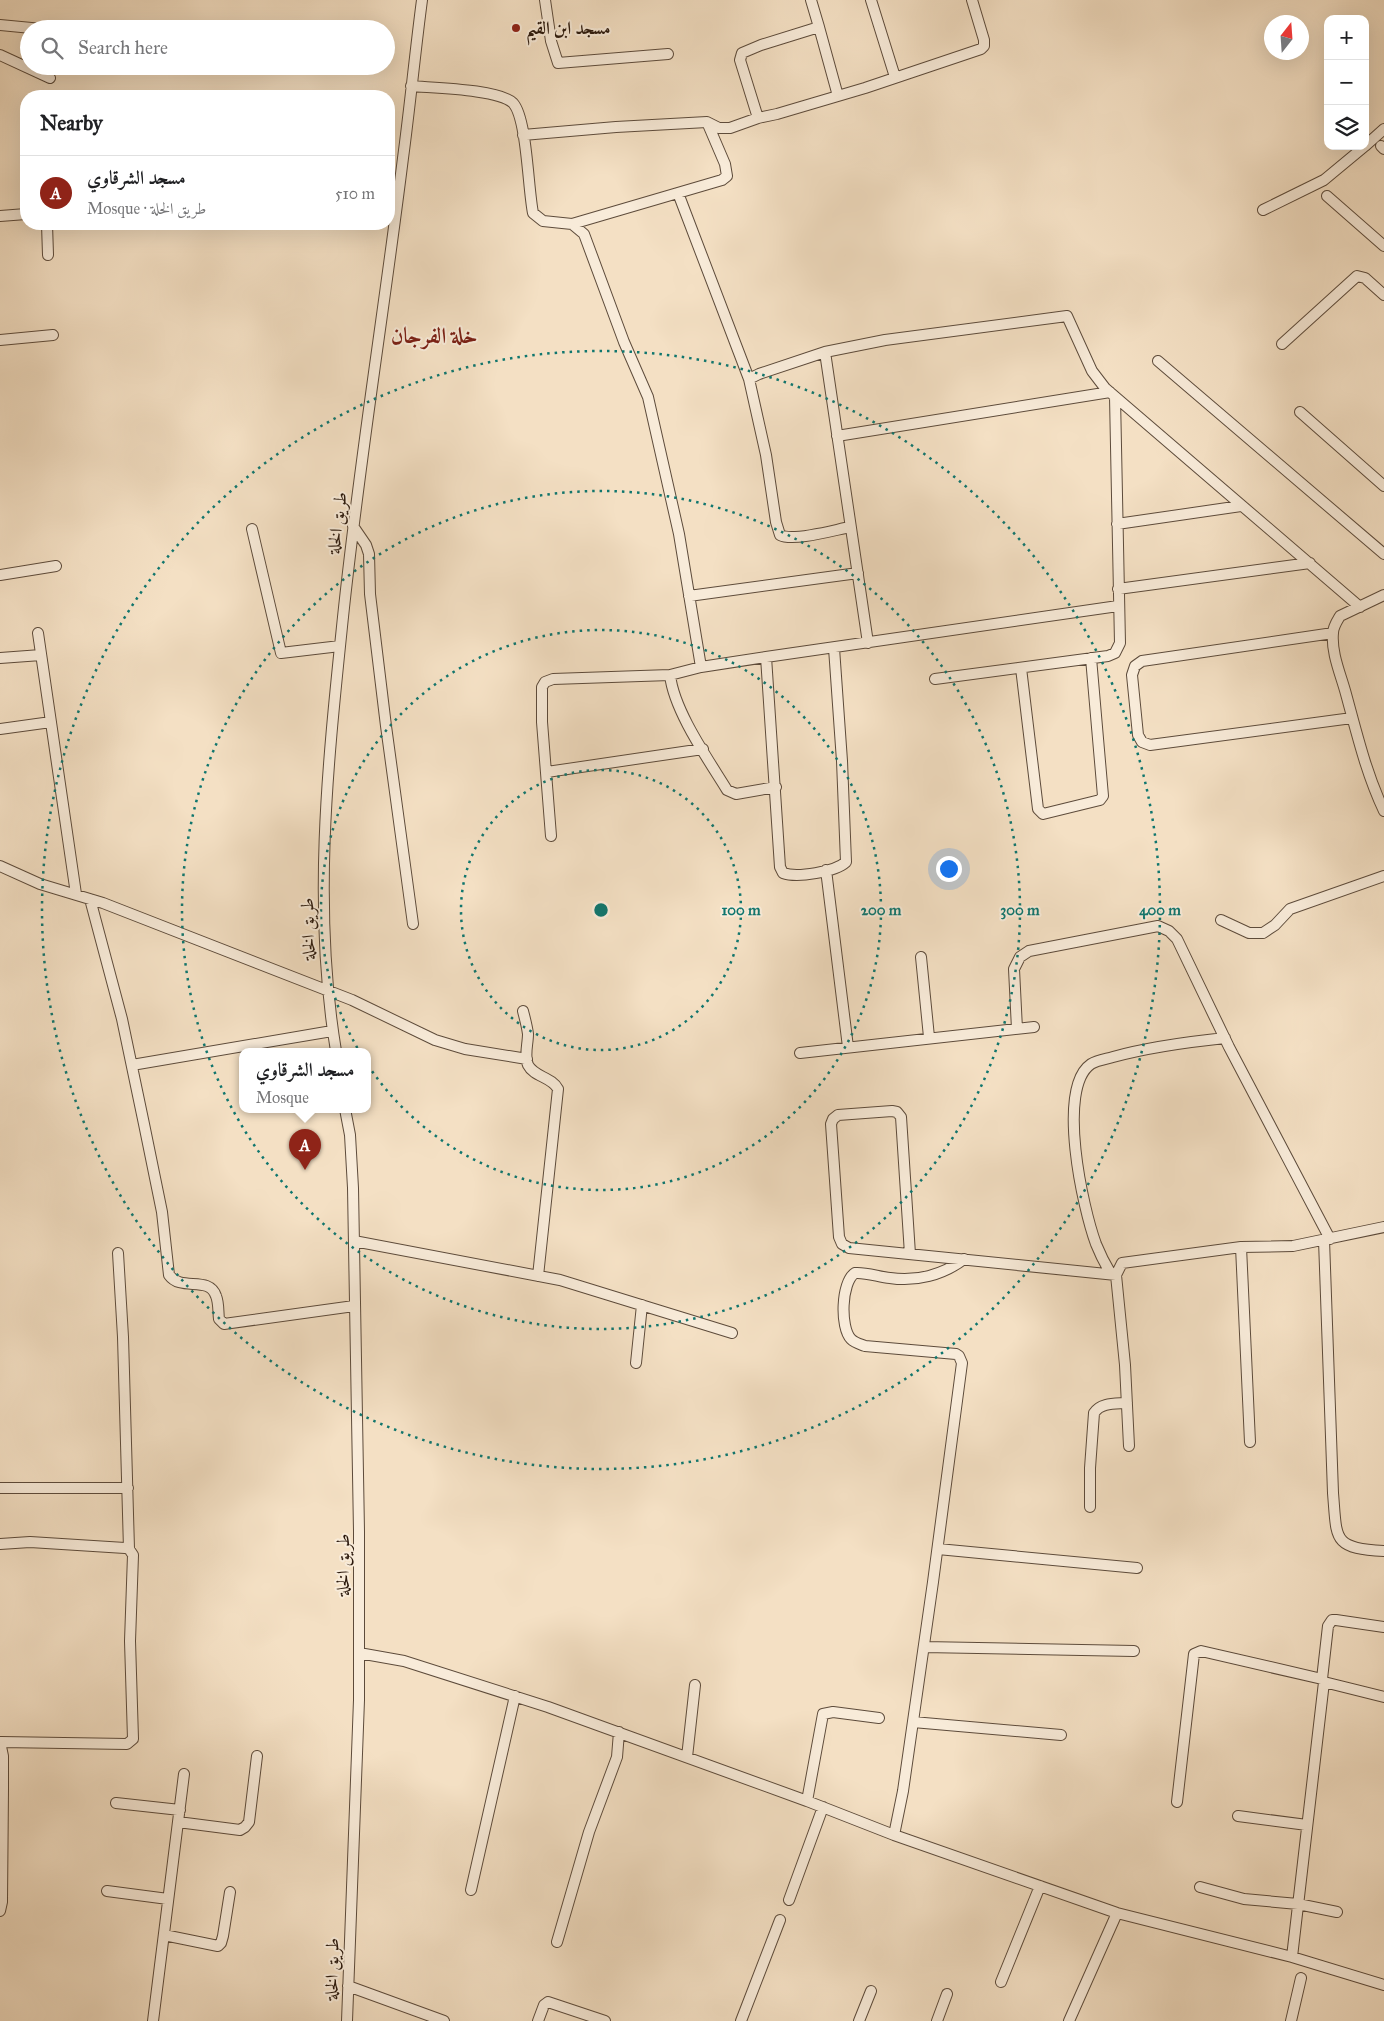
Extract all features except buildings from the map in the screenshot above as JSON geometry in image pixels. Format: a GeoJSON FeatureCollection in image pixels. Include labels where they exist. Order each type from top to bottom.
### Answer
{"type":"FeatureCollection","features":[{"type":"Feature","properties":{"kind":"street","name":"طريق الخلة"},"geometry":{"type":"LineString","coordinates":[[395,221],[422,0]]}},
{"type":"Feature","properties":{"kind":"street"},"geometry":{"type":"LineString","coordinates":[[545,0],[551,41],[558,63],[668,54]]}},
{"type":"Feature","properties":{"kind":"street"},"geometry":{"type":"LineString","coordinates":[[811,0],[838,96]]}},
{"type":"Feature","properties":{"kind":"street"},"geometry":{"type":"LineString","coordinates":[[871,0],[895,77]]}},
{"type":"Feature","properties":{"kind":"street"},"geometry":{"type":"LineString","coordinates":[[523,135],[707,122],[719,128],[730,128],[758,118],[838,96],[981,49],[984,46],[984,40],[972,0]]}},
{"type":"Feature","properties":{"kind":"street"},"geometry":{"type":"LineString","coordinates":[[0,25],[20,27]]}},
{"type":"Feature","properties":{"kind":"street"},"geometry":{"type":"LineString","coordinates":[[758,118],[740,60],[742,53],[761,45],[819,27]]}},
{"type":"Feature","properties":{"kind":"street"},"geometry":{"type":"LineString","coordinates":[[0,55],[20,64]]}},
{"type":"Feature","properties":{"kind":"street"},"geometry":{"type":"LineString","coordinates":[[43,75],[50,78]]}},
{"type":"Feature","properties":{"kind":"street"},"geometry":{"type":"LineString","coordinates":[[411,86],[475,91],[512,101],[518,110],[523,135],[533,213],[543,221],[572,224],[722,180],[726,176],[726,164],[707,122]]}},
{"type":"Feature","properties":{"kind":"street"},"geometry":{"type":"LineString","coordinates":[[1369,142],[1384,129]]}},
{"type":"Feature","properties":{"kind":"street"},"geometry":{"type":"LineString","coordinates":[[1263,210],[1324,180],[1360,150]]}},
{"type":"Feature","properties":{"kind":"street"},"geometry":{"type":"LineString","coordinates":[[678,193],[749,379],[766,455],[776,522],[780,536],[785,538],[795,537],[850,527]]}},
{"type":"Feature","properties":{"kind":"street"},"geometry":{"type":"LineString","coordinates":[[1326,196],[1384,246]]}},
{"type":"Feature","properties":{"kind":"street"},"geometry":{"type":"LineString","coordinates":[[0,216],[20,214]]}},
{"type":"Feature","properties":{"kind":"street"},"geometry":{"type":"LineString","coordinates":[[572,224],[584,234],[624,342],[648,398],[680,534],[701,667]]}},
{"type":"Feature","properties":{"kind":"street"},"geometry":{"type":"LineString","coordinates":[[47,230],[48,255]]}},
{"type":"Feature","properties":{"kind":"street","name":"طريق الخلة"},"geometry":{"type":"LineString","coordinates":[[335,1048],[327,991],[322,915],[324,829],[332,715],[353,526],[394,230]]}},
{"type":"Feature","properties":{"kind":"street"},"geometry":{"type":"LineString","coordinates":[[1282,344],[1357,276],[1365,278],[1384,295]]}},
{"type":"Feature","properties":{"kind":"street"},"geometry":{"type":"LineString","coordinates":[[749,379],[825,352],[885,340],[1067,316],[1092,371],[1113,395],[1360,607]]}},
{"type":"Feature","properties":{"kind":"street"},"geometry":{"type":"LineString","coordinates":[[0,340],[53,335]]}},
{"type":"Feature","properties":{"kind":"street"},"geometry":{"type":"LineString","coordinates":[[825,352],[868,643]]}},
{"type":"Feature","properties":{"kind":"street"},"geometry":{"type":"LineString","coordinates":[[1158,361],[1384,554]]}},
{"type":"Feature","properties":{"kind":"street"},"geometry":{"type":"LineString","coordinates":[[837,436],[1113,395]]}},
{"type":"Feature","properties":{"kind":"street"},"geometry":{"type":"LineString","coordinates":[[935,679],[1091,658],[1113,654],[1118,649],[1120,643],[1113,395]]}},
{"type":"Feature","properties":{"kind":"street"},"geometry":{"type":"LineString","coordinates":[[1300,412],[1384,486]]}},
{"type":"Feature","properties":{"kind":"street"},"geometry":{"type":"LineString","coordinates":[[1117,524],[1241,506]]}},
{"type":"Feature","properties":{"kind":"street"},"geometry":{"type":"LineString","coordinates":[[353,526],[366,545],[368,554],[370,594],[386,726],[413,924]]}},
{"type":"Feature","properties":{"kind":"street"},"geometry":{"type":"LineString","coordinates":[[252,528],[281,653],[340,646]]}},
{"type":"Feature","properties":{"kind":"street"},"geometry":{"type":"LineString","coordinates":[[1118,589],[1310,563]]}},
{"type":"Feature","properties":{"kind":"street"},"geometry":{"type":"LineString","coordinates":[[0,575],[56,566]]}},
{"type":"Feature","properties":{"kind":"street"},"geometry":{"type":"LineString","coordinates":[[689,596],[858,573]]}},
{"type":"Feature","properties":{"kind":"street"},"geometry":{"type":"LineString","coordinates":[[1384,595],[1340,616],[1333,633],[1337,661],[1361,751],[1374,790],[1384,811]]}},
{"type":"Feature","properties":{"kind":"street"},"geometry":{"type":"LineString","coordinates":[[551,836],[542,722],[542,687],[545,682],[553,679],[670,675],[701,667],[1118,606]]}},
{"type":"Feature","properties":{"kind":"street"},"geometry":{"type":"LineString","coordinates":[[38,633],[76,894]]}},
{"type":"Feature","properties":{"kind":"street"},"geometry":{"type":"LineString","coordinates":[[1333,633],[1137,663],[1132,675],[1138,735],[1142,742],[1150,745],[1352,718]]}},
{"type":"Feature","properties":{"kind":"street"},"geometry":{"type":"LineString","coordinates":[[766,657],[781,870],[794,876],[826,870],[844,864],[846,860],[842,761],[834,648]]}},
{"type":"Feature","properties":{"kind":"street"},"geometry":{"type":"LineString","coordinates":[[0,658],[41,655]]}},
{"type":"Feature","properties":{"kind":"street"},"geometry":{"type":"LineString","coordinates":[[1021,668],[1038,809],[1043,814],[1100,800],[1103,796],[1091,658]]}},
{"type":"Feature","properties":{"kind":"street"},"geometry":{"type":"LineString","coordinates":[[670,675],[674,693],[683,714],[727,790],[736,794],[776,787]]}},
{"type":"Feature","properties":{"kind":"street"},"geometry":{"type":"LineString","coordinates":[[0,729],[51,722]]}},
{"type":"Feature","properties":{"kind":"street"},"geometry":{"type":"LineString","coordinates":[[547,772],[703,749]]}},
{"type":"Feature","properties":{"kind":"street"},"geometry":{"type":"LineString","coordinates":[[0,866],[40,884],[90,899],[327,991],[373,1010],[435,1040],[465,1049],[527,1060]]}},
{"type":"Feature","properties":{"kind":"street"},"geometry":{"type":"LineString","coordinates":[[826,870],[848,1046]]}},
{"type":"Feature","properties":{"kind":"street"},"geometry":{"type":"LineString","coordinates":[[1221,920],[1249,933],[1263,933],[1275,925],[1290,909],[1384,876]]}},
{"type":"Feature","properties":{"kind":"street"},"geometry":{"type":"LineString","coordinates":[[90,899],[132,1065],[162,1212],[166,1264],[171,1278],[177,1283],[204,1285],[212,1289],[216,1295],[219,1320],[224,1324],[354,1306]]}},
{"type":"Feature","properties":{"kind":"street"},"geometry":{"type":"LineString","coordinates":[[1017,1029],[1014,969],[1020,957],[1028,951],[1158,926],[1169,931],[1177,939],[1327,1239],[1333,1493],[1336,1528],[1341,1540],[1350,1547],[1362,1550],[1384,1551]]}},
{"type":"Feature","properties":{"kind":"street"},"geometry":{"type":"LineString","coordinates":[[921,957],[929,1038]]}},
{"type":"Feature","properties":{"kind":"street"},"geometry":{"type":"LineString","coordinates":[[523,1011],[528,1036],[527,1060],[532,1069],[556,1085],[558,1090],[538,1276]]}},
{"type":"Feature","properties":{"kind":"street"},"geometry":{"type":"LineString","coordinates":[[800,1053],[848,1046],[1034,1027]]}},
{"type":"Feature","properties":{"kind":"street"},"geometry":{"type":"LineString","coordinates":[[132,1065],[332,1030]]}},
{"type":"Feature","properties":{"kind":"street"},"geometry":{"type":"LineString","coordinates":[[1129,1446],[1127,1403],[1113,1275],[1096,1243],[1080,1181],[1073,1120],[1074,1103],[1082,1074],[1089,1065],[1095,1062],[1122,1054],[1187,1042],[1225,1038]]}},
{"type":"Feature","properties":{"kind":"street"},"geometry":{"type":"LineString","coordinates":[[910,1254],[901,1117],[897,1112],[892,1111],[838,1115],[831,1124],[839,1237],[842,1244],[849,1248],[1113,1275]]}},
{"type":"Feature","properties":{"kind":"street","name":"طريق الخلة"},"geometry":{"type":"LineString","coordinates":[[346,1113],[350,1144],[354,1241],[359,1653],[359,1700],[347,2021]]}},
{"type":"Feature","properties":{"kind":"street"},"geometry":{"type":"LineString","coordinates":[[1113,1275],[1119,1266],[1127,1262],[1241,1247],[1293,1246],[1384,1227]]}},
{"type":"Feature","properties":{"kind":"street"},"geometry":{"type":"LineString","coordinates":[[354,1241],[538,1276],[596,1290],[732,1332]]}},
{"type":"Feature","properties":{"kind":"street"},"geometry":{"type":"LineString","coordinates":[[1241,1247],[1250,1442]]}},
{"type":"Feature","properties":{"kind":"street"},"geometry":{"type":"LineString","coordinates":[[0,1911],[2,1902],[2,1836],[0,1742],[127,1744],[133,1739],[130,1641],[133,1555],[129,1549],[124,1336],[118,1253]]}},
{"type":"Feature","properties":{"kind":"street"},"geometry":{"type":"LineString","coordinates":[[894,1835],[913,1722],[938,1549],[961,1359],[956,1354],[865,1346],[856,1342],[848,1333],[844,1311],[844,1295],[848,1280],[855,1273],[892,1279],[920,1277],[949,1270],[964,1259]]}},
{"type":"Feature","properties":{"kind":"street"},"geometry":{"type":"LineString","coordinates":[[636,1363],[642,1304]]}},
{"type":"Feature","properties":{"kind":"street"},"geometry":{"type":"LineString","coordinates":[[1090,1507],[1090,1468],[1094,1414],[1096,1410],[1105,1405],[1127,1403]]}},
{"type":"Feature","properties":{"kind":"street"},"geometry":{"type":"LineString","coordinates":[[0,1488],[128,1488]]}},
{"type":"Feature","properties":{"kind":"street"},"geometry":{"type":"LineString","coordinates":[[0,1544],[30,1542],[129,1549]]}},
{"type":"Feature","properties":{"kind":"street"},"geometry":{"type":"LineString","coordinates":[[938,1549],[1137,1568]]}},
{"type":"Feature","properties":{"kind":"street"},"geometry":{"type":"LineString","coordinates":[[1292,1958],[1328,1626],[1332,1620],[1384,1627]]}},
{"type":"Feature","properties":{"kind":"street"},"geometry":{"type":"LineString","coordinates":[[924,1647],[1134,1651]]}},
{"type":"Feature","properties":{"kind":"street"},"geometry":{"type":"LineString","coordinates":[[1177,1802],[1194,1654],[1201,1652],[1323,1680],[1384,1697]]}},
{"type":"Feature","properties":{"kind":"street"},"geometry":{"type":"LineString","coordinates":[[359,1653],[404,1661],[515,1696],[619,1732],[894,1835],[1116,1912],[1384,1984]]}},
{"type":"Feature","properties":{"kind":"street"},"geometry":{"type":"LineString","coordinates":[[687,1757],[695,1685]]}},
{"type":"Feature","properties":{"kind":"street"},"geometry":{"type":"LineString","coordinates":[[471,1890],[515,1696]]}},
{"type":"Feature","properties":{"kind":"street"},"geometry":{"type":"LineString","coordinates":[[807,1801],[823,1714],[832,1712],[879,1718]]}},
{"type":"Feature","properties":{"kind":"street"},"geometry":{"type":"LineString","coordinates":[[913,1722],[1061,1735]]}},
{"type":"Feature","properties":{"kind":"street"},"geometry":{"type":"LineString","coordinates":[[557,1942],[589,1832],[617,1757],[619,1732]]}},
{"type":"Feature","properties":{"kind":"street"},"geometry":{"type":"LineString","coordinates":[[178,1822],[240,1830],[245,1828],[248,1822],[257,1756]]}},
{"type":"Feature","properties":{"kind":"street"},"geometry":{"type":"LineString","coordinates":[[153,2021],[184,1774]]}},
{"type":"Feature","properties":{"kind":"street"},"geometry":{"type":"LineString","coordinates":[[116,1804],[180,1810]]}},
{"type":"Feature","properties":{"kind":"street"},"geometry":{"type":"LineString","coordinates":[[789,1900],[823,1807]]}},
{"type":"Feature","properties":{"kind":"street"},"geometry":{"type":"LineString","coordinates":[[1238,1816],[1307,1825]]}},
{"type":"Feature","properties":{"kind":"street"},"geometry":{"type":"LineString","coordinates":[[1002,1982],[1040,1886]]}},
{"type":"Feature","properties":{"kind":"street"},"geometry":{"type":"LineString","coordinates":[[1200,1887],[1244,1899],[1298,1904],[1337,1912]]}},
{"type":"Feature","properties":{"kind":"street"},"geometry":{"type":"LineString","coordinates":[[108,1891],[168,1899]]}},
{"type":"Feature","properties":{"kind":"street"},"geometry":{"type":"LineString","coordinates":[[164,1935],[218,1946],[223,1936],[230,1892]]}},
{"type":"Feature","properties":{"kind":"street"},"geometry":{"type":"LineString","coordinates":[[1069,2021],[1116,1912]]}},
{"type":"Feature","properties":{"kind":"street"},"geometry":{"type":"LineString","coordinates":[[742,2021],[780,1920]]}},
{"type":"Feature","properties":{"kind":"street"},"geometry":{"type":"LineString","coordinates":[[1291,2021],[1302,1978]]}},
{"type":"Feature","properties":{"kind":"street"},"geometry":{"type":"LineString","coordinates":[[348,1986],[444,2021]]}},
{"type":"Feature","properties":{"kind":"street"},"geometry":{"type":"LineString","coordinates":[[859,2021],[871,1991]]}},
{"type":"Feature","properties":{"kind":"street"},"geometry":{"type":"LineString","coordinates":[[937,2021],[947,1994]]}},
{"type":"Feature","properties":{"kind":"street"},"geometry":{"type":"LineString","coordinates":[[538,2021],[544,2005],[548,2002],[605,2021]]}},
{"type":"Feature","properties":{"kind":"place","name":"مسجد ابن القيم"},"geometry":{"type":"Point","coordinates":[516,28]}},
{"type":"Feature","properties":{"kind":"place","name":"مسجد الشرقاوي"},"geometry":{"type":"Point","coordinates":[305,1170]}},
{"type":"Feature","properties":{"kind":"district","name":"خلة الفرجان"},"geometry":{"type":"Point","coordinates":[434,335]}}]}
